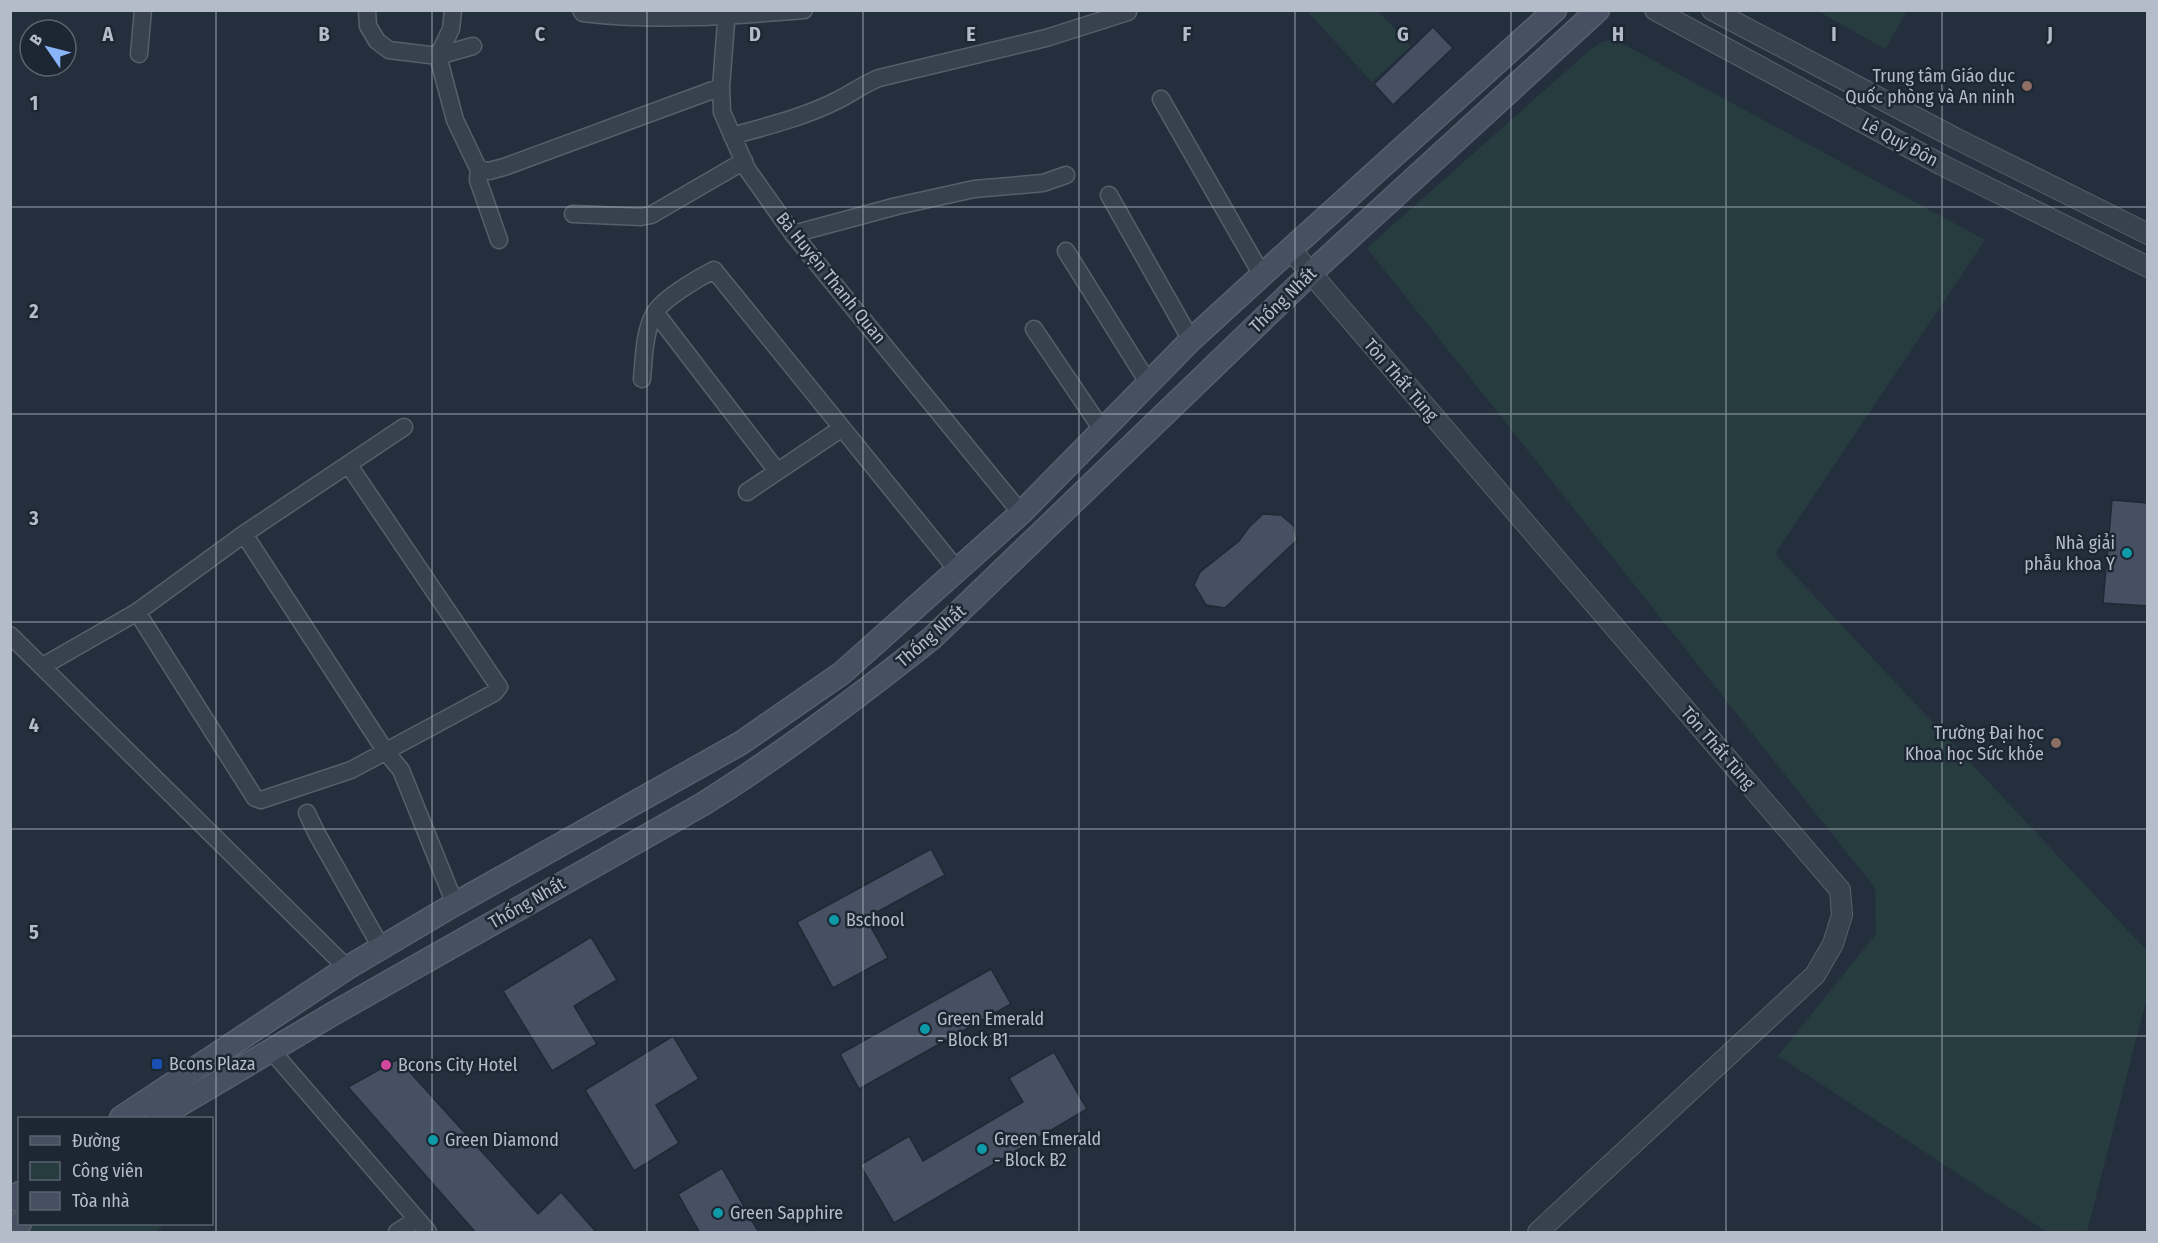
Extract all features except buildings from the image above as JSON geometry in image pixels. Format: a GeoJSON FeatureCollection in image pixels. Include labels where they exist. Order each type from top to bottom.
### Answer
{"type":"FeatureCollection","features":[{"type":"Feature","properties":{"kind":"main road","name":"Thống Nhất"},"geometry":{"type":"LineString","coordinates":[[124,1117],[347,968],[455,904],[741,743],[842,673],[1021,513],[1191,340],[1555,10]]}},
{"type":"Feature","properties":{"kind":"main road","name":"Thống Nhất"},"geometry":{"type":"LineString","coordinates":[[160,1117],[270,1050],[703,804],[756,771],[871,687],[933,638],[1310,274],[1598,10]]}},
{"type":"Feature","properties":{"kind":"main road"},"geometry":{"type":"LineString","coordinates":[[382,949],[399,976]]}},
{"type":"Feature","properties":{"kind":"street"},"geometry":{"type":"LineString","coordinates":[[139,54],[143,10]]}},
{"type":"Feature","properties":{"kind":"street"},"geometry":{"type":"LineString","coordinates":[[367,10],[368,26],[376,41],[389,50],[438,57],[473,46]]}},
{"type":"Feature","properties":{"kind":"street"},"geometry":{"type":"LineString","coordinates":[[453,10],[450,29],[438,57],[455,120],[480,169],[478,180],[499,240]]}},
{"type":"Feature","properties":{"kind":"street"},"geometry":{"type":"LineString","coordinates":[[581,10],[583,13],[612,16],[804,10]]}},
{"type":"Feature","properties":{"kind":"street","name":"Lê Quý Đôn"},"geometry":{"type":"LineString","coordinates":[[1655,10],[1942,165],[2148,267]]}},
{"type":"Feature","properties":{"kind":"street","name":"Lê Quý Đôn"},"geometry":{"type":"LineString","coordinates":[[1712,10],[1955,138],[2148,234]]}},
{"type":"Feature","properties":{"kind":"street"},"geometry":{"type":"LineString","coordinates":[[732,136],[839,100],[863,84],[879,78],[1046,38],[1128,12]]}},
{"type":"Feature","properties":{"kind":"street","name":"Bà Huyện Thanh Quan"},"geometry":{"type":"LineString","coordinates":[[727,13],[720,87],[722,112],[747,169],[793,234],[1021,513]]}},
{"type":"Feature","properties":{"kind":"street"},"geometry":{"type":"LineString","coordinates":[[480,169],[489,171],[504,167],[720,87]]}},
{"type":"Feature","properties":{"kind":"street"},"geometry":{"type":"LineString","coordinates":[[1161,99],[1262,275]]}},
{"type":"Feature","properties":{"kind":"street"},"geometry":{"type":"LineString","coordinates":[[1942,165],[1955,138]]}},
{"type":"Feature","properties":{"kind":"street"},"geometry":{"type":"LineString","coordinates":[[573,214],[641,217],[651,215],[744,160]]}},
{"type":"Feature","properties":{"kind":"street"},"geometry":{"type":"LineString","coordinates":[[793,234],[897,206],[974,189],[1043,183],[1066,175]]}},
{"type":"Feature","properties":{"kind":"street"},"geometry":{"type":"LineString","coordinates":[[1109,195],[1191,340]]}},
{"type":"Feature","properties":{"kind":"street","name":"Tôn Thất Tùng"},"geometry":{"type":"LineString","coordinates":[[1291,250],[1840,890],[1842,915],[1833,944],[1815,975],[1538,1233]]}},
{"type":"Feature","properties":{"kind":"street"},"geometry":{"type":"LineString","coordinates":[[1066,251],[1149,384]]}},
{"type":"Feature","properties":{"kind":"street"},"geometry":{"type":"LineString","coordinates":[[642,379],[649,329],[655,312],[697,278],[714,270],[958,571]]}},
{"type":"Feature","properties":{"kind":"street"},"geometry":{"type":"LineString","coordinates":[[655,312],[777,471]]}},
{"type":"Feature","properties":{"kind":"street"},"geometry":{"type":"LineString","coordinates":[[1034,329],[1103,430]]}},
{"type":"Feature","properties":{"kind":"street"},"geometry":{"type":"LineString","coordinates":[[43,666],[137,612],[243,534],[404,427]]}},
{"type":"Feature","properties":{"kind":"street"},"geometry":{"type":"LineString","coordinates":[[747,492],[842,428]]}},
{"type":"Feature","properties":{"kind":"street"},"geometry":{"type":"LineString","coordinates":[[137,612],[255,798],[261,800],[351,770],[494,693],[499,687],[348,464]]}},
{"type":"Feature","properties":{"kind":"street"},"geometry":{"type":"LineString","coordinates":[[243,534],[386,752],[401,770],[455,904]]}},
{"type":"Feature","properties":{"kind":"street"},"geometry":{"type":"LineString","coordinates":[[10,634],[347,968]]}},
{"type":"Feature","properties":{"kind":"street"},"geometry":{"type":"LineString","coordinates":[[307,813],[382,949]]}},
{"type":"Feature","properties":{"kind":"street"},"geometry":{"type":"LineString","coordinates":[[270,1050],[428,1233]]}},
{"type":"Feature","properties":{"kind":"street"},"geometry":{"type":"LineString","coordinates":[[398,1233],[416,1220]]}},
{"type":"Feature","properties":{"kind":"green space"},"geometry":{"type":"Polygon","coordinates":[[[1907,10],[1885,49],[1818,11],[1907,10]]]}},
{"type":"Feature","properties":{"kind":"green space"},"geometry":{"type":"Polygon","coordinates":[[[1307,11],[1378,11],[1411,46],[1372,82],[1307,11]]]}},
{"type":"Feature","properties":{"kind":"green space"},"geometry":{"type":"Polygon","coordinates":[[[1614,39],[1985,240],[1775,554],[2147,951],[2147,997],[2087,1232],[2047,1232],[1778,1056],[1876,934],[1875,888],[1367,248],[1592,48],[1614,39]]]}},
{"type":"Feature","properties":{"kind":"green space"},"geometry":{"type":"Polygon","coordinates":[[[22,1225],[164,1225],[156,1232],[12,1232],[22,1225]]]}},
{"type":"Feature","properties":{"kind":"place","name":"Trung tâm Giáo dục Quốc phòng và An ninh"},"geometry":{"type":"Point","coordinates":[2027,86]}},
{"type":"Feature","properties":{"kind":"place","name":"Nhà giải phẫu khoa Y"},"geometry":{"type":"Point","coordinates":[2127,553]}},
{"type":"Feature","properties":{"kind":"place","name":"Trường Đại học Khoa học Sức khỏe"},"geometry":{"type":"Point","coordinates":[2056,743]}},
{"type":"Feature","properties":{"kind":"place","name":"Bschool"},"geometry":{"type":"Point","coordinates":[834,920]}},
{"type":"Feature","properties":{"kind":"place","name":"Green Emerald - Block B1"},"geometry":{"type":"Point","coordinates":[925,1029]}},
{"type":"Feature","properties":{"kind":"place","name":"Bcons Plaza"},"geometry":{"type":"Point","coordinates":[157,1064]}},
{"type":"Feature","properties":{"kind":"place","name":"Bcons City Hotel"},"geometry":{"type":"Point","coordinates":[386,1065]}},
{"type":"Feature","properties":{"kind":"place","name":"Green Diamond"},"geometry":{"type":"Point","coordinates":[433,1140]}},
{"type":"Feature","properties":{"kind":"place","name":"Green Emerald - Block B2"},"geometry":{"type":"Point","coordinates":[982,1149]}},
{"type":"Feature","properties":{"kind":"place","name":"Green Sapphire"},"geometry":{"type":"Point","coordinates":[718,1213]}}]}
